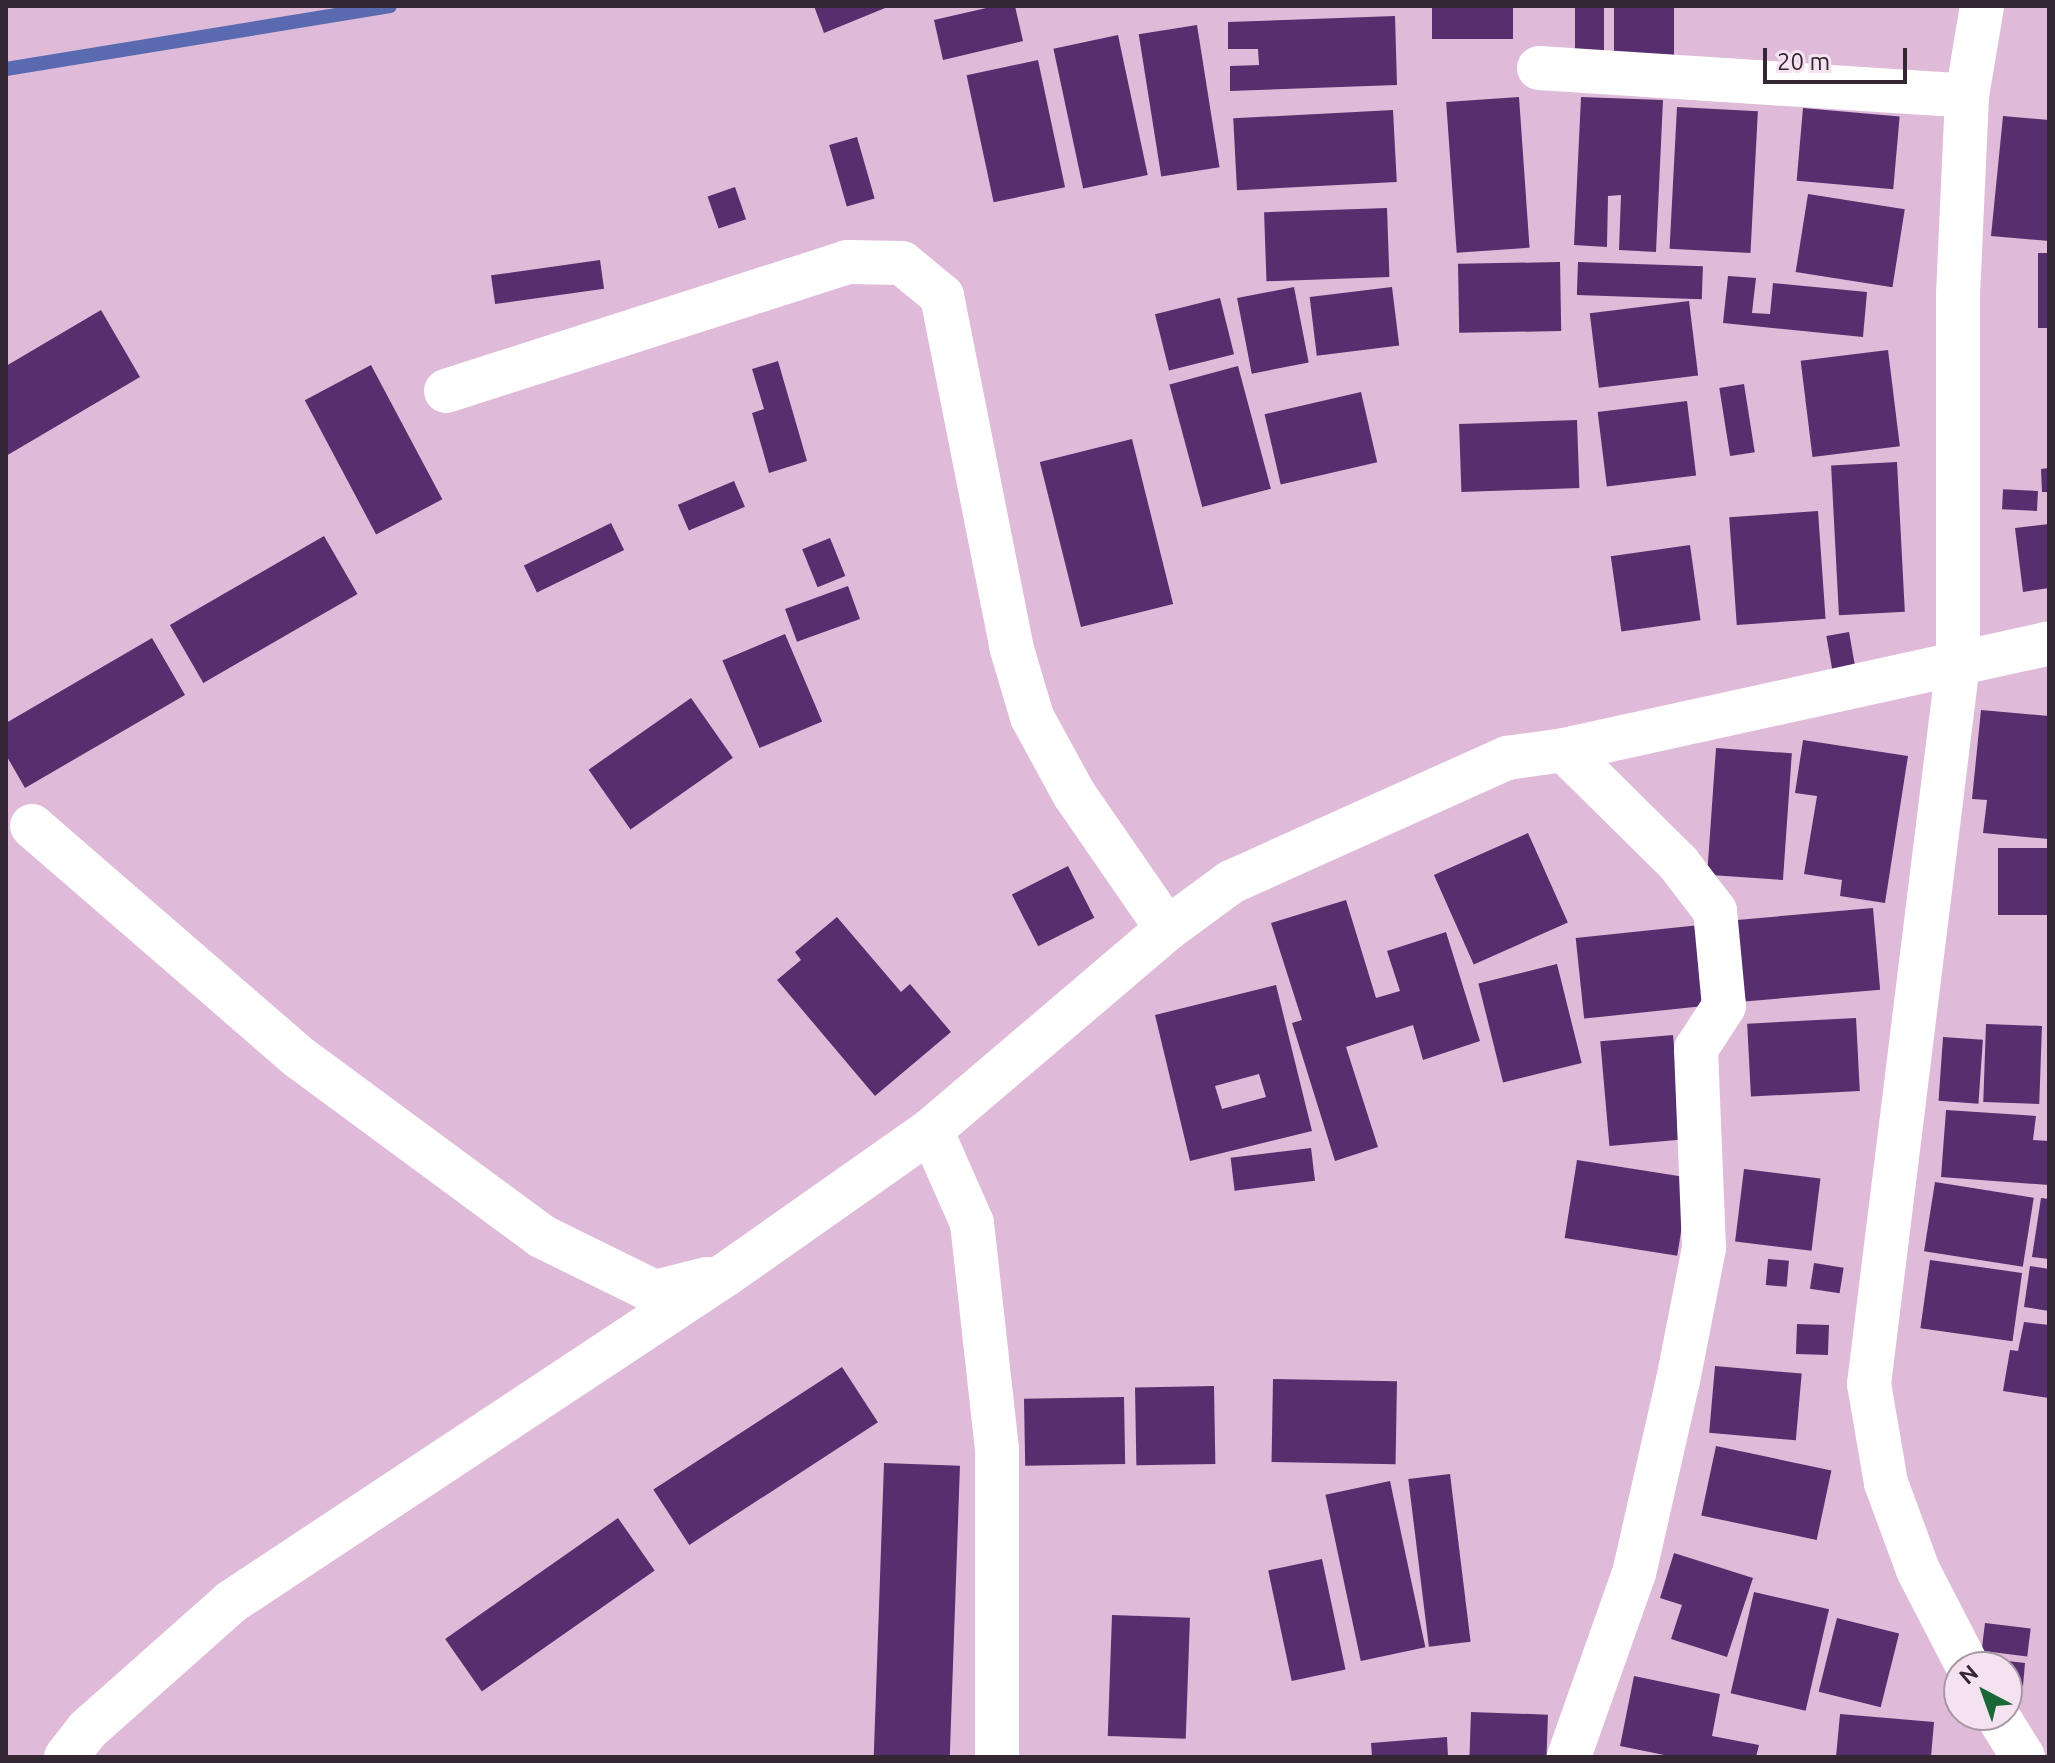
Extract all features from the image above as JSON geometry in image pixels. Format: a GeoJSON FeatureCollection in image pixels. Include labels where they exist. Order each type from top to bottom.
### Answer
{"type":"FeatureCollection","features":[{"type":"Feature","properties":{"kind":"street"},"geometry":{"type":"LineString","coordinates":[[1960,1651],[1918,1570],[1886,1483],[1869,1384],[1958,663],[1958,295],[1967,96],[1982,6]]}},
{"type":"Feature","properties":{"kind":"street"},"geometry":{"type":"LineString","coordinates":[[1539,68],[1967,96]]}},
{"type":"Feature","properties":{"kind":"street"},"geometry":{"type":"LineString","coordinates":[[446,391],[847,262],[902,263],[942,296],[1011,646],[1032,717],[1074,794],[1167,929]]}},
{"type":"Feature","properties":{"kind":"street"},"geometry":{"type":"LineString","coordinates":[[66,1757],[87,1730],[231,1602],[725,1275],[931,1130],[1167,929],[1231,882],[1507,758],[1564,750],[2049,643]]}},
{"type":"Feature","properties":{"kind":"street"},"geometry":{"type":"LineString","coordinates":[[1564,750],[1679,864],[1715,911],[1724,1006],[1696,1049],[1704,1248],[1678,1380],[1634,1573],[1569,1757]]}},
{"type":"Feature","properties":{"kind":"street"},"geometry":{"type":"LineString","coordinates":[[32,826],[300,1058],[541,1236],[655,1292],[725,1275]]}},
{"type":"Feature","properties":{"kind":"street"},"geometry":{"type":"LineString","coordinates":[[931,1130],[972,1223],[997,1449],[997,1757]]}},
{"type":"Feature","properties":{"kind":"street"},"geometry":{"type":"LineString","coordinates":[[2007,1731],[2023,1757]]}},
{"type":"Feature","properties":{"kind":"building"},"geometry":{"type":"Polygon","coordinates":[[[814,6],[890,6],[824,33],[814,6]]]}},
{"type":"Feature","properties":{"kind":"building"},"geometry":{"type":"Polygon","coordinates":[[[995,6],[1015,6],[1023,41],[943,60],[934,20],[995,6]]]}},
{"type":"Feature","properties":{"kind":"building"},"geometry":{"type":"Polygon","coordinates":[[[1432,6],[1513,6],[1513,39],[1432,39],[1432,6]]]}},
{"type":"Feature","properties":{"kind":"building"},"geometry":{"type":"Polygon","coordinates":[[[1575,6],[1604,6],[1604,53],[1575,53],[1575,6]]]}},
{"type":"Feature","properties":{"kind":"building"},"geometry":{"type":"Polygon","coordinates":[[[1614,6],[1674,6],[1674,57],[1614,57],[1614,6]]]}},
{"type":"Feature","properties":{"kind":"building"},"geometry":{"type":"Polygon","coordinates":[[[1395,16],[1397,85],[1230,91],[1230,66],[1259,65],[1258,49],[1228,49],[1228,22],[1395,16]]]}},
{"type":"Feature","properties":{"kind":"building"},"geometry":{"type":"Polygon","coordinates":[[[1197,25],[1220,167],[1161,176],[1139,34],[1197,25]]]}},
{"type":"Feature","properties":{"kind":"building"},"geometry":{"type":"Polygon","coordinates":[[[1118,35],[1148,175],[1083,189],[1053,49],[1118,35]]]}},
{"type":"Feature","properties":{"kind":"building"},"geometry":{"type":"Polygon","coordinates":[[[1038,60],[1065,187],[994,202],[967,75],[1038,60]]]}},
{"type":"Feature","properties":{"kind":"building"},"geometry":{"type":"Polygon","coordinates":[[[1519,97],[1530,248],[1457,253],[1446,102],[1519,97]]]}},
{"type":"Feature","properties":{"kind":"building"},"geometry":{"type":"Polygon","coordinates":[[[1581,97],[1663,100],[1656,252],[1619,250],[1621,195],[1608,196],[1607,247],[1574,245],[1581,97]]]}},
{"type":"Feature","properties":{"kind":"building"},"geometry":{"type":"Polygon","coordinates":[[[1677,107],[1758,111],[1750,253],[1670,249],[1677,107]]]}},
{"type":"Feature","properties":{"kind":"building"},"geometry":{"type":"Polygon","coordinates":[[[1803,108],[1900,116],[1893,189],[1797,181],[1803,108]]]}},
{"type":"Feature","properties":{"kind":"building"},"geometry":{"type":"Polygon","coordinates":[[[1393,110],[1397,182],[1237,190],[1233,118],[1393,110]]]}},
{"type":"Feature","properties":{"kind":"building"},"geometry":{"type":"Polygon","coordinates":[[[2003,116],[2049,120],[2049,241],[1991,236],[2003,116]]]}},
{"type":"Feature","properties":{"kind":"building"},"geometry":{"type":"Polygon","coordinates":[[[857,137],[875,199],[847,207],[829,145],[857,137]]]}},
{"type":"Feature","properties":{"kind":"building"},"geometry":{"type":"Polygon","coordinates":[[[735,187],[746,219],[719,229],[708,196],[735,187]]]}},
{"type":"Feature","properties":{"kind":"building"},"geometry":{"type":"Polygon","coordinates":[[[1808,194],[1905,209],[1892,287],[1796,272],[1808,194]]]}},
{"type":"Feature","properties":{"kind":"building"},"geometry":{"type":"Polygon","coordinates":[[[1387,208],[1389,277],[1266,281],[1264,212],[1387,208]]]}},
{"type":"Feature","properties":{"kind":"building"},"geometry":{"type":"Polygon","coordinates":[[[2038,253],[2049,253],[2049,328],[2038,328],[2038,253]]]}},
{"type":"Feature","properties":{"kind":"building"},"geometry":{"type":"Polygon","coordinates":[[[600,260],[604,289],[495,304],[491,275],[600,260]]]}},
{"type":"Feature","properties":{"kind":"building"},"geometry":{"type":"Polygon","coordinates":[[[1560,262],[1561,331],[1459,333],[1458,264],[1560,262]]]}},
{"type":"Feature","properties":{"kind":"building"},"geometry":{"type":"Polygon","coordinates":[[[1578,262],[1703,266],[1702,299],[1577,295],[1578,262]]]}},
{"type":"Feature","properties":{"kind":"building"},"geometry":{"type":"Polygon","coordinates":[[[1728,276],[1756,278],[1752,313],[1770,314],[1773,283],[1867,292],[1863,337],[1723,323],[1728,276]]]}},
{"type":"Feature","properties":{"kind":"building"},"geometry":{"type":"Polygon","coordinates":[[[1294,287],[1309,363],[1252,374],[1237,298],[1294,287]]]}},
{"type":"Feature","properties":{"kind":"building"},"geometry":{"type":"Polygon","coordinates":[[[1392,287],[1399,346],[1317,356],[1310,297],[1392,287]]]}},
{"type":"Feature","properties":{"kind":"building"},"geometry":{"type":"Polygon","coordinates":[[[1220,298],[1234,354],[1169,370],[1155,314],[1220,298]]]}},
{"type":"Feature","properties":{"kind":"building"},"geometry":{"type":"Polygon","coordinates":[[[1689,301],[1698,375],[1599,388],[1590,313],[1689,301]]]}},
{"type":"Feature","properties":{"kind":"building"},"geometry":{"type":"Polygon","coordinates":[[[101,310],[140,377],[6,456],[6,366],[101,310]]]}},
{"type":"Feature","properties":{"kind":"building"},"geometry":{"type":"Polygon","coordinates":[[[1888,350],[1900,446],[1812,457],[1801,361],[1888,350]]]}},
{"type":"Feature","properties":{"kind":"building"},"geometry":{"type":"Polygon","coordinates":[[[778,361],[807,461],[769,473],[752,413],[764,409],[752,369],[778,361]]]}},
{"type":"Feature","properties":{"kind":"building"},"geometry":{"type":"Polygon","coordinates":[[[371,365],[442,499],[376,534],[305,400],[371,365]]]}},
{"type":"Feature","properties":{"kind":"building"},"geometry":{"type":"Polygon","coordinates":[[[1238,366],[1271,489],[1202,507],[1169,384],[1238,366]]]}},
{"type":"Feature","properties":{"kind":"building"},"geometry":{"type":"Polygon","coordinates":[[[1744,384],[1755,452],[1730,456],[1719,388],[1744,384]]]}},
{"type":"Feature","properties":{"kind":"building"},"geometry":{"type":"Polygon","coordinates":[[[1361,392],[1377,462],[1281,484],[1265,414],[1361,392]]]}},
{"type":"Feature","properties":{"kind":"building"},"geometry":{"type":"Polygon","coordinates":[[[1687,401],[1696,475],[1607,486],[1598,412],[1687,401]]]}},
{"type":"Feature","properties":{"kind":"building"},"geometry":{"type":"Polygon","coordinates":[[[1577,420],[1579,488],[1461,492],[1459,424],[1577,420]]]}},
{"type":"Feature","properties":{"kind":"building"},"geometry":{"type":"Polygon","coordinates":[[[1132,439],[1173,604],[1081,627],[1040,462],[1132,439]]]}},
{"type":"Feature","properties":{"kind":"building"},"geometry":{"type":"Polygon","coordinates":[[[1897,462],[1905,612],[1839,615],[1831,465],[1897,462]]]}},
{"type":"Feature","properties":{"kind":"building"},"geometry":{"type":"Polygon","coordinates":[[[2049,468],[2049,492],[2042,492],[2041,469],[2049,468]]]}},
{"type":"Feature","properties":{"kind":"building"},"geometry":{"type":"Polygon","coordinates":[[[734,481],[745,507],[689,531],[678,505],[734,481]]]}},
{"type":"Feature","properties":{"kind":"building"},"geometry":{"type":"Polygon","coordinates":[[[2003,489],[2038,491],[2037,511],[2002,509],[2003,489]]]}},
{"type":"Feature","properties":{"kind":"building"},"geometry":{"type":"Polygon","coordinates":[[[1818,511],[1826,619],[1737,625],[1729,517],[1818,511]]]}},
{"type":"Feature","properties":{"kind":"building"},"geometry":{"type":"Polygon","coordinates":[[[611,523],[624,550],[537,592],[524,566],[611,523]]]}},
{"type":"Feature","properties":{"kind":"building"},"geometry":{"type":"Polygon","coordinates":[[[2049,524],[2049,588],[2023,592],[2015,528],[2049,524]]]}},
{"type":"Feature","properties":{"kind":"building"},"geometry":{"type":"Polygon","coordinates":[[[324,536],[358,594],[203,683],[170,625],[324,536]]]}},
{"type":"Feature","properties":{"kind":"building"},"geometry":{"type":"Polygon","coordinates":[[[830,538],[845,576],[818,587],[802,549],[830,538]]]}},
{"type":"Feature","properties":{"kind":"building"},"geometry":{"type":"Polygon","coordinates":[[[1690,545],[1701,620],[1621,631],[1611,556],[1690,545]]]}},
{"type":"Feature","properties":{"kind":"building"},"geometry":{"type":"Polygon","coordinates":[[[848,586],[860,619],[797,642],[785,609],[848,586]]]}},
{"type":"Feature","properties":{"kind":"building"},"geometry":{"type":"Polygon","coordinates":[[[1849,632],[1855,667],[1833,671],[1826,636],[1849,632]]]}},
{"type":"Feature","properties":{"kind":"building"},"geometry":{"type":"Polygon","coordinates":[[[785,634],[822,721],[760,748],[722,661],[785,634]]]}},
{"type":"Feature","properties":{"kind":"building"},"geometry":{"type":"Polygon","coordinates":[[[152,638],[185,695],[25,788],[6,755],[6,723],[152,638]]]}},
{"type":"Feature","properties":{"kind":"building"},"geometry":{"type":"Polygon","coordinates":[[[691,698],[733,758],[630,829],[589,770],[691,698]]]}},
{"type":"Feature","properties":{"kind":"building"},"geometry":{"type":"Polygon","coordinates":[[[1981,710],[2049,716],[2049,839],[1983,833],[1987,800],[1972,799],[1981,710]]]}},
{"type":"Feature","properties":{"kind":"building"},"geometry":{"type":"Polygon","coordinates":[[[1803,740],[1908,756],[1885,903],[1840,896],[1842,880],[1804,874],[1817,796],[1795,793],[1803,740]]]}},
{"type":"Feature","properties":{"kind":"building"},"geometry":{"type":"Polygon","coordinates":[[[1716,748],[1792,753],[1783,880],[1707,875],[1716,748]]]}},
{"type":"Feature","properties":{"kind":"building"},"geometry":{"type":"Polygon","coordinates":[[[1528,833],[1568,923],[1474,964],[1434,875],[1528,833]]]}},
{"type":"Feature","properties":{"kind":"building"},"geometry":{"type":"Polygon","coordinates":[[[1998,848],[2049,848],[2049,915],[1998,915],[1998,848]]]}},
{"type":"Feature","properties":{"kind":"building"},"geometry":{"type":"Polygon","coordinates":[[[1068,866],[1094,918],[1038,946],[1012,895],[1068,866]]]}},
{"type":"Feature","properties":{"kind":"building"},"geometry":{"type":"Polygon","coordinates":[[[1346,900],[1376,998],[1400,991],[1387,951],[1446,932],[1480,1041],[1423,1060],[1413,1025],[1346,1047],[1378,1147],[1335,1161],[1292,1023],[1302,1020],[1271,923],[1346,900]]]}},
{"type":"Feature","properties":{"kind":"building"},"geometry":{"type":"Polygon","coordinates":[[[1873,908],[1880,990],[1736,1002],[1729,921],[1873,908]]]}},
{"type":"Feature","properties":{"kind":"building"},"geometry":{"type":"Polygon","coordinates":[[[837,917],[901,992],[910,984],[951,1032],[875,1096],[777,980],[801,960],[795,952],[837,917]]]}},
{"type":"Feature","properties":{"kind":"building"},"geometry":{"type":"Polygon","coordinates":[[[1700,925],[1708,1006],[1584,1019],[1576,938],[1700,925]]]}},
{"type":"Feature","properties":{"kind":"building"},"geometry":{"type":"Polygon","coordinates":[[[1557,964],[1582,1063],[1503,1083],[1478,984],[1557,964]]]}},
{"type":"Feature","properties":{"kind":"building"},"geometry":{"type":"Polygon","coordinates":[[[1276,985],[1312,1131],[1190,1161],[1155,1015],[1276,985]],[[1259,1074],[1215,1086],[1222,1109],[1266,1097],[1259,1074]]]}},
{"type":"Feature","properties":{"kind":"building"},"geometry":{"type":"Polygon","coordinates":[[[1856,1018],[1860,1091],[1751,1097],[1747,1024],[1856,1018]]]}},
{"type":"Feature","properties":{"kind":"building"},"geometry":{"type":"Polygon","coordinates":[[[1986,1024],[2042,1026],[2039,1104],[1983,1102],[1986,1024]]]}},
{"type":"Feature","properties":{"kind":"building"},"geometry":{"type":"Polygon","coordinates":[[[1673,1035],[1682,1140],[1609,1146],[1600,1041],[1673,1035]]]}},
{"type":"Feature","properties":{"kind":"building"},"geometry":{"type":"Polygon","coordinates":[[[1943,1037],[1983,1040],[1978,1104],[1939,1101],[1943,1037]]]}},
{"type":"Feature","properties":{"kind":"building"},"geometry":{"type":"Polygon","coordinates":[[[1946,1110],[2036,1116],[2033,1140],[2049,1141],[2049,1185],[1941,1177],[1946,1110]]]}},
{"type":"Feature","properties":{"kind":"building"},"geometry":{"type":"Polygon","coordinates":[[[1311,1148],[1315,1181],[1235,1191],[1231,1158],[1311,1148]]]}},
{"type":"Feature","properties":{"kind":"building"},"geometry":{"type":"Polygon","coordinates":[[[1577,1160],[1690,1178],[1677,1256],[1565,1238],[1577,1160]]]}},
{"type":"Feature","properties":{"kind":"building"},"geometry":{"type":"Polygon","coordinates":[[[1744,1169],[1820,1178],[1812,1251],[1735,1241],[1744,1169]]]}},
{"type":"Feature","properties":{"kind":"building"},"geometry":{"type":"Polygon","coordinates":[[[1935,1182],[2034,1198],[2023,1267],[1924,1251],[1935,1182]]]}},
{"type":"Feature","properties":{"kind":"building"},"geometry":{"type":"Polygon","coordinates":[[[2041,1198],[2049,1199],[2049,1259],[2032,1257],[2041,1198]]]}},
{"type":"Feature","properties":{"kind":"building"},"geometry":{"type":"Polygon","coordinates":[[[1768,1259],[1789,1261],[1787,1287],[1766,1285],[1768,1259]]]}},
{"type":"Feature","properties":{"kind":"building"},"geometry":{"type":"Polygon","coordinates":[[[1930,1260],[2022,1273],[2012,1341],[1920,1328],[1930,1260]]]}},
{"type":"Feature","properties":{"kind":"building"},"geometry":{"type":"Polygon","coordinates":[[[1814,1263],[1844,1268],[1840,1293],[1810,1289],[1814,1263]]]}},
{"type":"Feature","properties":{"kind":"building"},"geometry":{"type":"Polygon","coordinates":[[[2030,1266],[2049,1269],[2049,1311],[2024,1307],[2030,1266]]]}},
{"type":"Feature","properties":{"kind":"building"},"geometry":{"type":"Polygon","coordinates":[[[2024,1322],[2049,1325],[2049,1398],[2003,1391],[2010,1350],[2018,1351],[2024,1322]]]}},
{"type":"Feature","properties":{"kind":"building"},"geometry":{"type":"Polygon","coordinates":[[[1797,1324],[1829,1325],[1828,1355],[1796,1354],[1797,1324]]]}},
{"type":"Feature","properties":{"kind":"building"},"geometry":{"type":"Polygon","coordinates":[[[1715,1366],[1802,1374],[1796,1440],[1709,1433],[1715,1366]]]}},
{"type":"Feature","properties":{"kind":"building"},"geometry":{"type":"Polygon","coordinates":[[[842,1367],[878,1422],[689,1545],[653,1490],[842,1367]]]}},
{"type":"Feature","properties":{"kind":"building"},"geometry":{"type":"Polygon","coordinates":[[[1273,1379],[1397,1381],[1396,1464],[1272,1462],[1273,1379]]]}},
{"type":"Feature","properties":{"kind":"building"},"geometry":{"type":"Polygon","coordinates":[[[1214,1386],[1215,1464],[1136,1465],[1135,1387],[1214,1386]]]}},
{"type":"Feature","properties":{"kind":"building"},"geometry":{"type":"Polygon","coordinates":[[[1124,1397],[1125,1464],[1025,1466],[1024,1399],[1124,1397]]]}},
{"type":"Feature","properties":{"kind":"building"},"geometry":{"type":"Polygon","coordinates":[[[1716,1446],[1831,1471],[1817,1540],[1701,1515],[1716,1446]]]}},
{"type":"Feature","properties":{"kind":"building"},"geometry":{"type":"Polygon","coordinates":[[[884,1463],[960,1466],[950,1757],[874,1757],[884,1463]]]}},
{"type":"Feature","properties":{"kind":"building"},"geometry":{"type":"Polygon","coordinates":[[[1450,1474],[1471,1642],[1429,1647],[1408,1479],[1450,1474]]]}},
{"type":"Feature","properties":{"kind":"building"},"geometry":{"type":"Polygon","coordinates":[[[1390,1481],[1425,1647],[1361,1661],[1325,1495],[1390,1481]]]}},
{"type":"Feature","properties":{"kind":"building"},"geometry":{"type":"Polygon","coordinates":[[[618,1518],[655,1570],[482,1691],[445,1639],[618,1518]]]}},
{"type":"Feature","properties":{"kind":"building"},"geometry":{"type":"Polygon","coordinates":[[[1674,1553],[1753,1578],[1727,1657],[1671,1639],[1682,1605],[1660,1598],[1674,1553]]]}},
{"type":"Feature","properties":{"kind":"building"},"geometry":{"type":"Polygon","coordinates":[[[1322,1559],[1345,1670],[1292,1681],[1268,1570],[1322,1559]]]}},
{"type":"Feature","properties":{"kind":"building"},"geometry":{"type":"Polygon","coordinates":[[[1754,1592],[1829,1609],[1806,1711],[1731,1693],[1754,1592]]]}},
{"type":"Feature","properties":{"kind":"building"},"geometry":{"type":"Polygon","coordinates":[[[1112,1615],[1190,1618],[1186,1739],[1108,1736],[1112,1615]]]}},
{"type":"Feature","properties":{"kind":"building"},"geometry":{"type":"Polygon","coordinates":[[[1837,1618],[1899,1633],[1881,1707],[1819,1692],[1837,1618]]]}},
{"type":"Feature","properties":{"kind":"building"},"geometry":{"type":"Polygon","coordinates":[[[1985,1623],[2031,1629],[2027,1656],[2023,1656],[2023,1651],[1983,1651],[1985,1623]]]}},
{"type":"Feature","properties":{"kind":"building"},"geometry":{"type":"Polygon","coordinates":[[[1634,1676],[1720,1694],[1712,1736],[1759,1745],[1756,1757],[1674,1757],[1620,1746],[1634,1676]]]}},
{"type":"Feature","properties":{"kind":"building"},"geometry":{"type":"Polygon","coordinates":[[[1471,1712],[1548,1715],[1546,1757],[1469,1757],[1471,1712]]]}},
{"type":"Feature","properties":{"kind":"building"},"geometry":{"type":"Polygon","coordinates":[[[1840,1714],[1934,1722],[1931,1757],[1836,1757],[1840,1714]]]}},
{"type":"Feature","properties":{"kind":"building"},"geometry":{"type":"Polygon","coordinates":[[[1447,1737],[1448,1757],[1372,1757],[1371,1743],[1447,1737]]]}},
{"type":"Feature","properties":{"kind":"waterway"},"geometry":{"type":"LineString","coordinates":[[6,69],[390,6]]}}]}
